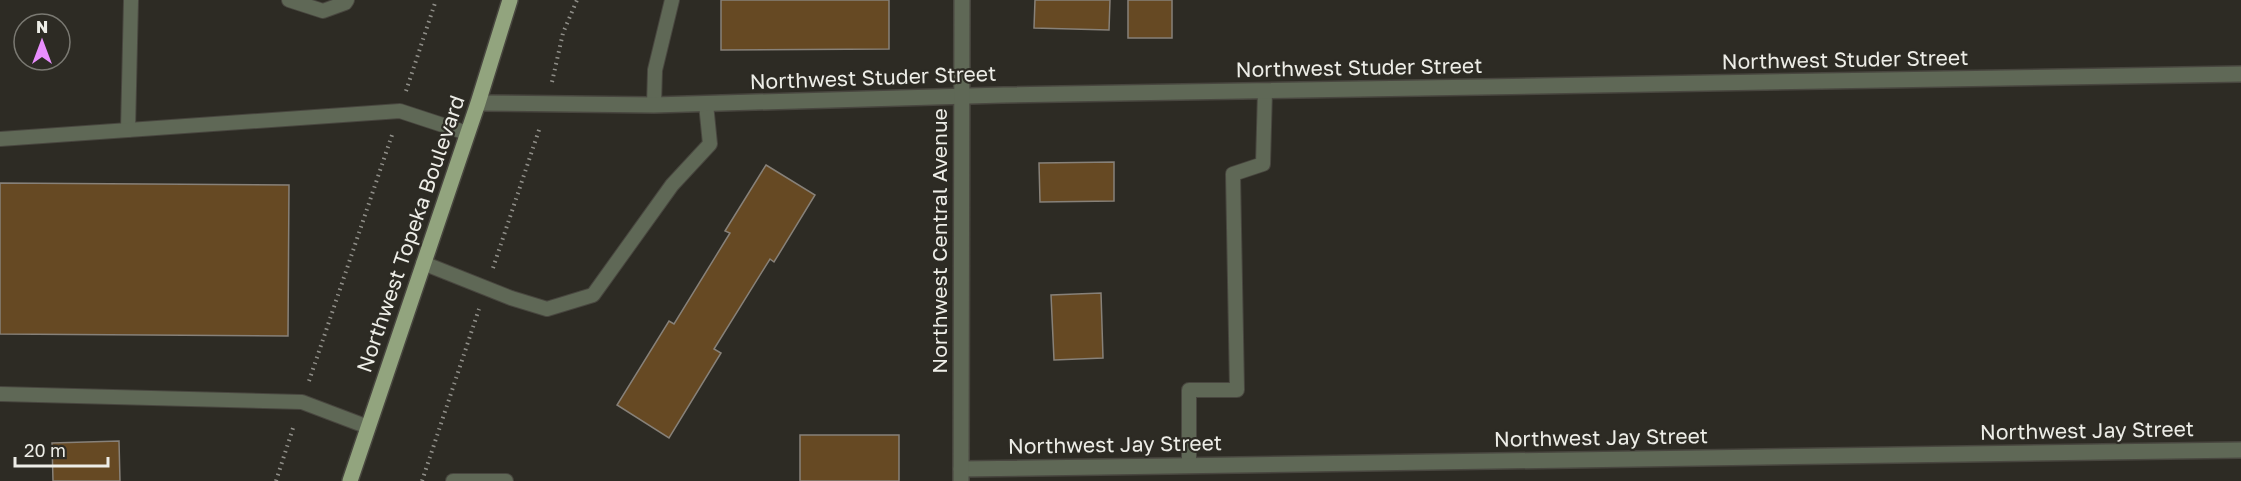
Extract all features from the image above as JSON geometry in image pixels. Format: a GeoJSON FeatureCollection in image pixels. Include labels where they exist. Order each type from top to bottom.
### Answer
{"type":"FeatureCollection","features":[{"type":"Feature","properties":{"kind":"main road","name":"Northwest Topeka Boulevard"},"geometry":{"type":"LineString","coordinates":[[350,481],[478,103],[510,0]]}},
{"type":"Feature","properties":{"kind":"street","name":"Northwest Central Avenue"},"geometry":{"type":"LineString","coordinates":[[961,475],[962,0]]}},
{"type":"Feature","properties":{"kind":"street","name":"Northwest Studer Street"},"geometry":{"type":"LineString","coordinates":[[478,103],[654,105],[961,96],[2241,74]]}},
{"type":"Feature","properties":{"kind":"street","name":"Northwest Jay Street"},"geometry":{"type":"LineString","coordinates":[[961,475],[1189,465],[2241,450]]}},
{"type":"Feature","properties":{"kind":"lane"},"geometry":{"type":"LineString","coordinates":[[128,130],[131,0]]}},
{"type":"Feature","properties":{"kind":"lane"},"geometry":{"type":"LineString","coordinates":[[289,0],[323,11],[345,3],[346,0]]}},
{"type":"Feature","properties":{"kind":"lane"},"geometry":{"type":"LineString","coordinates":[[654,105],[655,70],[672,0]]}},
{"type":"Feature","properties":{"kind":"lane"},"geometry":{"type":"LineString","coordinates":[[1189,465],[1189,390],[1237,390],[1233,174],[1263,164],[1264,91]]}},
{"type":"Feature","properties":{"kind":"lane"},"geometry":{"type":"LineString","coordinates":[[423,262],[486,288],[547,309],[593,295],[672,185],[710,144],[706,104]]}},
{"type":"Feature","properties":{"kind":"lane"},"geometry":{"type":"LineString","coordinates":[[0,139],[400,111],[467,133]]}},
{"type":"Feature","properties":{"kind":"lane"},"geometry":{"type":"LineString","coordinates":[[0,394],[302,402],[368,427]]}},
{"type":"Feature","properties":{"kind":"lane"},"geometry":{"type":"LineString","coordinates":[[453,481],[506,481]]}},
{"type":"Feature","properties":{"kind":"path"},"geometry":{"type":"LineString","coordinates":[[276,481],[436,0]]}},
{"type":"Feature","properties":{"kind":"path"},"geometry":{"type":"LineString","coordinates":[[422,481],[548,102],[563,33],[577,0]]}},
{"type":"Feature","properties":{"kind":"building"},"geometry":{"type":"Polygon","coordinates":[[[721,0],[889,0],[889,49],[721,50],[721,0]]]}},
{"type":"Feature","properties":{"kind":"building"},"geometry":{"type":"Polygon","coordinates":[[[1035,0],[1110,0],[1109,30],[1034,28],[1035,0]]]}},
{"type":"Feature","properties":{"kind":"building"},"geometry":{"type":"Polygon","coordinates":[[[1128,0],[1172,0],[1172,38],[1128,38],[1128,0]]]}},
{"type":"Feature","properties":{"kind":"building"},"geometry":{"type":"Polygon","coordinates":[[[1114,162],[1114,201],[1040,202],[1039,163],[1114,162]]]}},
{"type":"Feature","properties":{"kind":"building"},"geometry":{"type":"Polygon","coordinates":[[[766,165],[815,195],[774,262],[770,259],[714,349],[721,353],[669,438],[617,405],[669,321],[674,324],[730,233],[725,231],[766,165]]]}},
{"type":"Feature","properties":{"kind":"building"},"geometry":{"type":"Polygon","coordinates":[[[0,183],[289,185],[288,336],[0,334],[0,183]]]}},
{"type":"Feature","properties":{"kind":"building"},"geometry":{"type":"Polygon","coordinates":[[[1101,293],[1103,358],[1054,360],[1051,295],[1101,293]]]}},
{"type":"Feature","properties":{"kind":"building"},"geometry":{"type":"Polygon","coordinates":[[[800,435],[899,435],[899,481],[800,481],[800,435]]]}},
{"type":"Feature","properties":{"kind":"building"},"geometry":{"type":"Polygon","coordinates":[[[119,441],[120,481],[53,481],[52,443],[119,441]]]}}]}
